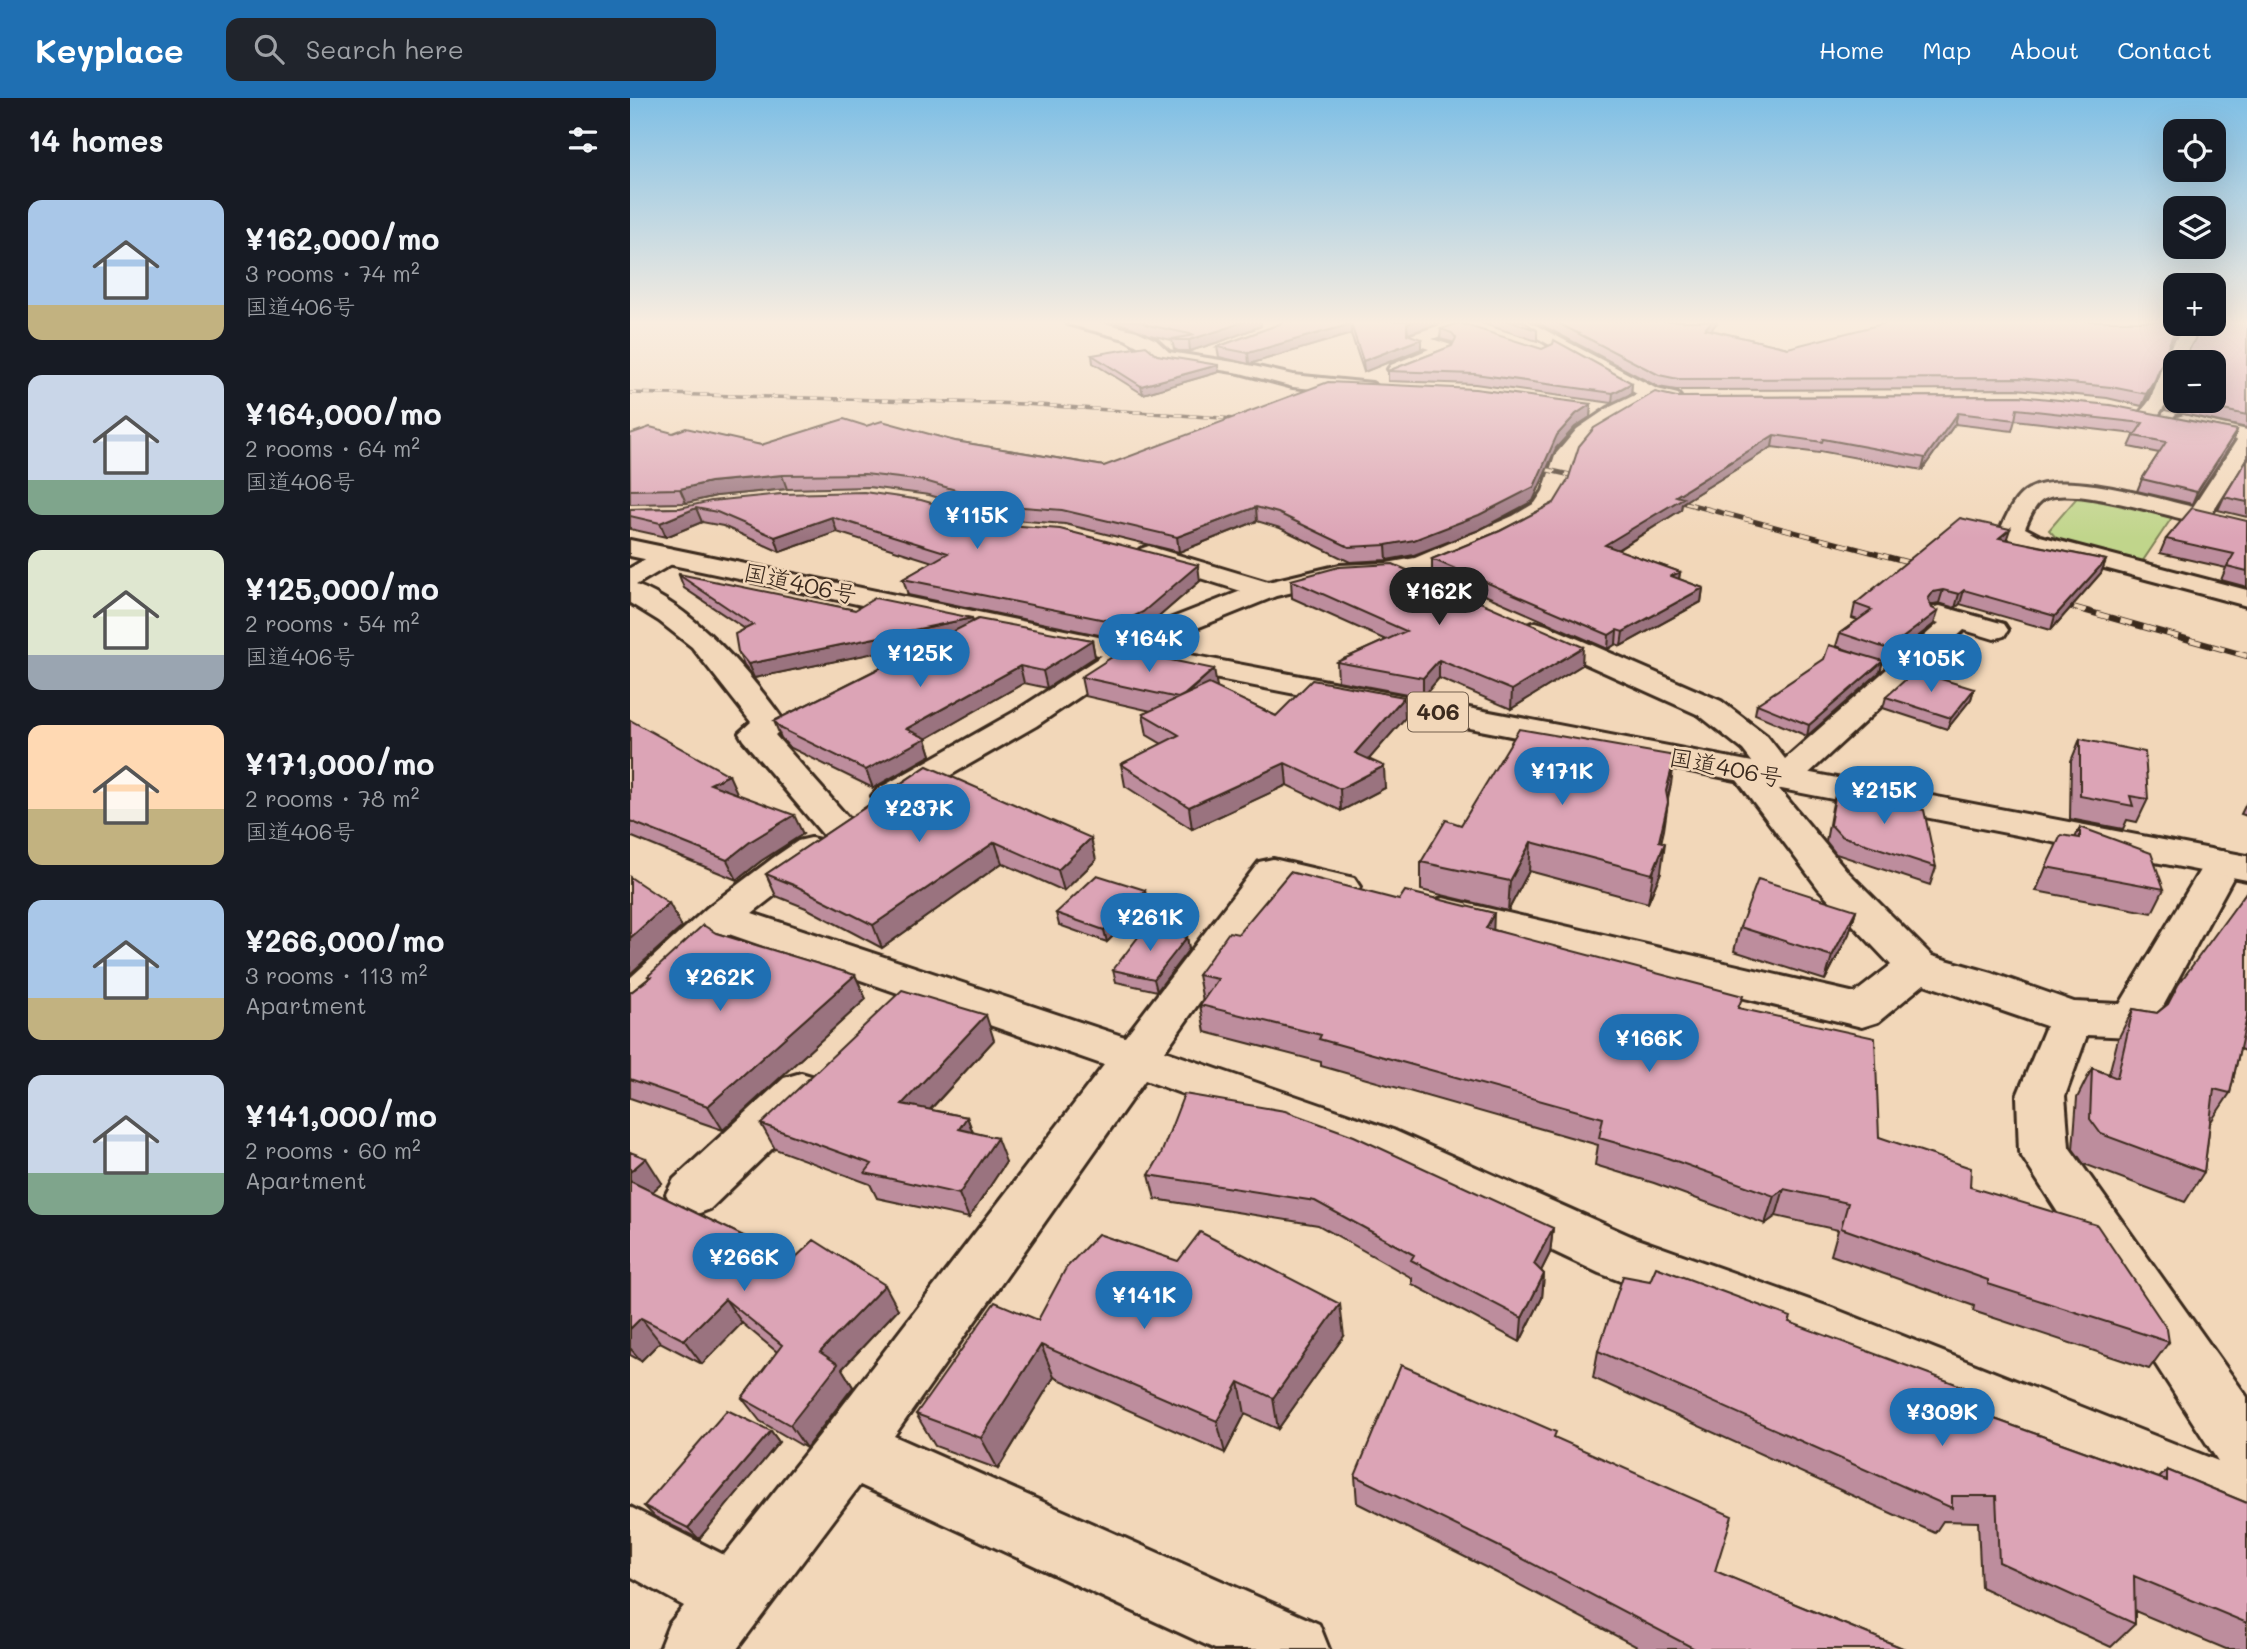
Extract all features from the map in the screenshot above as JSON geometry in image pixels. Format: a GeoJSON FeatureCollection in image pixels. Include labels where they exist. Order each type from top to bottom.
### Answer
{"type":"FeatureCollection","features":[{"type":"Feature","properties":{"kind":"main road"},"geometry":{"type":"LineString","coordinates":[[2149,414],[2162,393]]}},
{"type":"Feature","properties":{"kind":"main road"},"geometry":{"type":"LineString","coordinates":[[630,1003],[721,917],[776,872],[905,787],[1025,719],[1127,652],[1172,628],[1267,590],[1340,573],[1421,565],[1489,537],[1544,508],[1566,456],[1603,410],[1651,394],[1688,399]]}},
{"type":"Feature","properties":{"kind":"main road"},"geometry":{"type":"LineString","coordinates":[[2128,411],[2247,436]]}},
{"type":"Feature","properties":{"kind":"main road"},"geometry":{"type":"LineString","coordinates":[[2247,441],[2211,519],[2108,496],[2060,489],[2038,492],[2020,511],[2013,528],[2016,534],[2031,541],[2247,598]]}},
{"type":"Feature","properties":{"kind":"main road","name":"国道406号"},"geometry":{"type":"LineString","coordinates":[[630,548],[1127,652],[2235,866]]}},
{"type":"Feature","properties":{"kind":"main road"},"geometry":{"type":"LineString","coordinates":[[1125,548],[1267,590]]}},
{"type":"Feature","properties":{"kind":"main road"},"geometry":{"type":"LineString","coordinates":[[630,579],[668,556]]}},
{"type":"Feature","properties":{"kind":"main road"},"geometry":{"type":"LineString","coordinates":[[1397,569],[1435,586]]}},
{"type":"Feature","properties":{"kind":"main road"},"geometry":{"type":"LineString","coordinates":[[630,592],[669,615],[702,641],[770,724],[755,733],[839,830]]}},
{"type":"Feature","properties":{"kind":"main road"},"geometry":{"type":"LineString","coordinates":[[1766,776],[1949,617],[1994,630]]}},
{"type":"Feature","properties":{"kind":"main road"},"geometry":{"type":"LineString","coordinates":[[1510,619],[1710,708],[1755,743],[1766,776],[1833,880],[1917,967],[1977,984],[2071,1018],[2133,1021],[2235,866]]}},
{"type":"Feature","properties":{"kind":"main road"},"geometry":{"type":"LineString","coordinates":[[694,1649],[849,1448],[1273,871],[1861,1012],[1917,967]]}},
{"type":"Feature","properties":{"kind":"main road"},"geometry":{"type":"LineString","coordinates":[[721,917],[899,998],[1135,1058],[1375,1144],[1618,1256],[1832,1335],[2247,1504]]}},
{"type":"Feature","properties":{"kind":"main road"},"geometry":{"type":"LineString","coordinates":[[2071,1018],[2041,1096],[2044,1152],[2247,1449]]}},
{"type":"Feature","properties":{"kind":"main road"},"geometry":{"type":"LineString","coordinates":[[692,1194],[834,1060]]}},
{"type":"Feature","properties":{"kind":"main road"},"geometry":{"type":"LineString","coordinates":[[849,1448],[1294,1649]]}},
{"type":"Feature","properties":{"kind":"main road"},"geometry":{"type":"LineString","coordinates":[[630,1541],[734,1597]]}},
{"type":"Feature","properties":{"kind":"green space"},"geometry":{"type":"Polygon","coordinates":[[[2080,494],[2175,513],[2142,562],[2060,542],[2049,530],[2080,494]]]}},
{"type":"Feature","properties":{"kind":"building"},"geometry":{"type":"Polygon","coordinates":[[[1298,393],[1509,393],[1591,404],[1576,414],[1557,435],[1534,487],[1479,515],[1414,540],[1349,547],[1278,513],[1256,507],[1177,537],[1062,510],[1010,506],[925,481],[865,474],[782,475],[710,482],[680,489],[630,490],[630,434],[650,427],[673,433],[686,428],[761,445],[844,419],[866,426],[882,421],[955,441],[1104,466],[1298,393]]]}},
{"type":"Feature","properties":{"kind":"building"},"geometry":{"type":"Polygon","coordinates":[[[1653,393],[1661,393],[1677,397],[2019,396],[2110,405],[2237,430],[2197,492],[2142,479],[2166,442],[2134,436],[2143,423],[2017,409],[2015,420],[1958,413],[1925,458],[1823,439],[1822,442],[1774,435],[1676,496],[1683,498],[1605,545],[1680,572],[1671,576],[1703,588],[1623,632],[1617,630],[1609,635],[1432,559],[1500,531],[1554,503],[1568,480],[1579,446],[1594,428],[1653,393]]]}},
{"type":"Feature","properties":{"kind":"building"},"geometry":{"type":"Polygon","coordinates":[[[2226,393],[2247,393],[2247,415],[2226,411],[2226,393]]]}},
{"type":"Feature","properties":{"kind":"building"},"geometry":{"type":"Polygon","coordinates":[[[2247,459],[2247,502],[2224,497],[2247,459]]]}},
{"type":"Feature","properties":{"kind":"building"},"geometry":{"type":"Polygon","coordinates":[[[864,492],[921,500],[1007,525],[1060,529],[1198,565],[1143,612],[1120,623],[903,579],[948,553],[832,517],[775,537],[717,512],[696,508],[660,523],[630,516],[630,509],[680,508],[711,501],[782,494],[864,492]]]}},
{"type":"Feature","properties":{"kind":"building"},"geometry":{"type":"Polygon","coordinates":[[[2192,508],[2247,521],[2247,571],[2227,566],[2234,554],[2166,539],[2192,508]]]}},
{"type":"Feature","properties":{"kind":"building"},"geometry":{"type":"Polygon","coordinates":[[[1960,518],[2010,529],[1999,538],[2106,560],[2055,616],[1964,590],[1959,594],[1943,590],[1933,592],[1928,599],[1932,608],[1938,611],[1888,649],[1840,633],[1872,610],[1855,604],[1960,518]]]}},
{"type":"Feature","properties":{"kind":"building"},"geometry":{"type":"Polygon","coordinates":[[[1393,564],[1583,647],[1512,690],[1439,660],[1423,678],[1337,662],[1406,631],[1291,580],[1339,567],[1393,564]]]}},
{"type":"Feature","properties":{"kind":"building"},"geometry":{"type":"Polygon","coordinates":[[[679,574],[855,610],[875,598],[972,618],[748,664],[738,652],[735,634],[753,625],[679,574]]]}},
{"type":"Feature","properties":{"kind":"building"},"geometry":{"type":"Polygon","coordinates":[[[978,619],[1092,640],[1043,671],[1020,666],[906,729],[926,738],[866,770],[782,729],[774,721],[978,619]]]}},
{"type":"Feature","properties":{"kind":"building"},"geometry":{"type":"Polygon","coordinates":[[[1829,645],[1883,661],[1809,725],[1757,704],[1824,659],[1829,645]]]}},
{"type":"Feature","properties":{"kind":"building"},"geometry":{"type":"Polygon","coordinates":[[[1123,650],[1214,669],[1178,698],[1081,677],[1123,650]]]}},
{"type":"Feature","properties":{"kind":"building"},"geometry":{"type":"Polygon","coordinates":[[[1915,671],[1974,689],[1951,718],[1886,697],[1915,671]]]}},
{"type":"Feature","properties":{"kind":"building"},"geometry":{"type":"Polygon","coordinates":[[[1312,680],[1404,697],[1355,753],[1384,766],[1340,789],[1285,763],[1189,807],[1121,764],[1179,735],[1143,714],[1209,684],[1276,716],[1312,680]]]}},
{"type":"Feature","properties":{"kind":"building"},"geometry":{"type":"Polygon","coordinates":[[[630,720],[729,775],[710,784],[794,815],[751,841],[727,860],[630,821],[630,720]]]}},
{"type":"Feature","properties":{"kind":"building"},"geometry":{"type":"Polygon","coordinates":[[[1519,729],[1675,756],[1666,791],[1668,802],[1659,841],[1665,843],[1652,874],[1531,842],[1510,881],[1421,862],[1446,820],[1461,825],[1519,729]]]}},
{"type":"Feature","properties":{"kind":"building"},"geometry":{"type":"Polygon","coordinates":[[[2080,739],[2145,752],[2148,799],[2130,796],[2133,806],[2080,796],[2080,739]]]}},
{"type":"Feature","properties":{"kind":"building"},"geometry":{"type":"Polygon","coordinates":[[[927,766],[1091,838],[1058,870],[995,842],[873,925],[766,874],[927,766]]]}},
{"type":"Feature","properties":{"kind":"building"},"geometry":{"type":"Polygon","coordinates":[[[1836,791],[1924,810],[1936,867],[1841,836],[1830,824],[1836,791]]]}},
{"type":"Feature","properties":{"kind":"building"},"geometry":{"type":"Polygon","coordinates":[[[2080,827],[2151,853],[2164,889],[2046,867],[2061,835],[2080,838],[2080,827]]]}},
{"type":"Feature","properties":{"kind":"building"},"geometry":{"type":"Polygon","coordinates":[[[1290,872],[1399,900],[1405,891],[1494,913],[1486,928],[1743,996],[1738,1008],[1875,1038],[1879,1137],[1971,1168],[1970,1187],[2097,1225],[2167,1329],[2169,1342],[1988,1284],[1988,1280],[1841,1228],[1848,1203],[1784,1189],[1774,1196],[1659,1155],[1599,1138],[1603,1118],[1319,1039],[1321,1035],[1200,1005],[1218,979],[1198,975],[1229,932],[1238,934],[1290,872]]]}},
{"type":"Feature","properties":{"kind":"building"},"geometry":{"type":"Polygon","coordinates":[[[1097,875],[1145,890],[1104,930],[1056,913],[1097,875]]]}},
{"type":"Feature","properties":{"kind":"building"},"geometry":{"type":"Polygon","coordinates":[[[630,877],[669,903],[630,938],[630,877]]]}},
{"type":"Feature","properties":{"kind":"building"},"geometry":{"type":"Polygon","coordinates":[[[1758,879],[1856,910],[1832,956],[1740,927],[1758,879]]]}},
{"type":"Feature","properties":{"kind":"building"},"geometry":{"type":"Polygon","coordinates":[[[2247,891],[2247,1017],[2230,1093],[2214,1089],[2204,1172],[2101,1134],[2090,1119],[2092,1068],[2117,1078],[2133,1009],[2157,1013],[2168,1004],[2178,985],[2247,891]]]}},
{"type":"Feature","properties":{"kind":"building"},"geometry":{"type":"Polygon","coordinates":[[[703,925],[716,933],[855,975],[708,1106],[630,1079],[630,993],[651,977],[648,976],[703,925]]]}},
{"type":"Feature","properties":{"kind":"building"},"geometry":{"type":"Polygon","coordinates":[[[1145,928],[1187,937],[1154,979],[1113,970],[1145,928]]]}},
{"type":"Feature","properties":{"kind":"building"},"geometry":{"type":"Polygon","coordinates":[[[902,990],[986,1015],[902,1104],[967,1117],[959,1129],[997,1138],[959,1194],[865,1173],[872,1164],[761,1124],[902,990]]]}},
{"type":"Feature","properties":{"kind":"building"},"geometry":{"type":"Polygon","coordinates":[[[1184,1094],[1285,1111],[1354,1136],[1553,1228],[1534,1264],[1544,1274],[1522,1318],[1411,1260],[1414,1255],[1315,1201],[1149,1175],[1161,1154],[1184,1094]]]}},
{"type":"Feature","properties":{"kind":"building"},"geometry":{"type":"Polygon","coordinates":[[[630,1152],[646,1158],[630,1172],[630,1152]]]}},
{"type":"Feature","properties":{"kind":"building"},"geometry":{"type":"Polygon","coordinates":[[[630,1181],[793,1260],[814,1240],[885,1285],[820,1352],[838,1364],[790,1425],[742,1398],[782,1345],[725,1299],[684,1340],[641,1318],[630,1329],[630,1181]]]}},
{"type":"Feature","properties":{"kind":"building"},"geometry":{"type":"Polygon","coordinates":[[[1200,1232],[1340,1304],[1273,1398],[1239,1382],[1217,1421],[1041,1345],[981,1438],[916,1414],[995,1302],[1038,1320],[1066,1268],[1098,1234],[1178,1261],[1200,1232]]]}},
{"type":"Feature","properties":{"kind":"building"},"geometry":{"type":"Polygon","coordinates":[[[1656,1267],[1791,1317],[1789,1322],[1964,1387],[1961,1407],[2167,1481],[2167,1470],[2247,1503],[2247,1623],[2134,1576],[2135,1624],[1999,1562],[1996,1496],[1952,1496],[1952,1508],[1598,1351],[1623,1276],[1650,1281],[1656,1267]]]}},
{"type":"Feature","properties":{"kind":"building"},"geometry":{"type":"Polygon","coordinates":[[[1401,1365],[1556,1432],[1554,1437],[1732,1516],[1715,1571],[1905,1649],[1695,1649],[1508,1551],[1355,1476],[1401,1365]]]}},
{"type":"Feature","properties":{"kind":"building"},"geometry":{"type":"Polygon","coordinates":[[[727,1410],[771,1431],[688,1528],[644,1506],[727,1410]]]}},
{"type":"Feature","properties":{"kind":"railway"},"geometry":{"type":"LineString","coordinates":[[644,393],[1024,404],[1250,420]]}},
{"type":"Feature","properties":{"kind":"railway"},"geometry":{"type":"LineString","coordinates":[[1526,465],[1588,479]]}},
{"type":"Feature","properties":{"kind":"railway"},"geometry":{"type":"LineString","coordinates":[[1666,498],[1927,567]]}},
{"type":"Feature","properties":{"kind":"railway"},"geometry":{"type":"LineString","coordinates":[[2051,601],[2247,656]]}}]}
